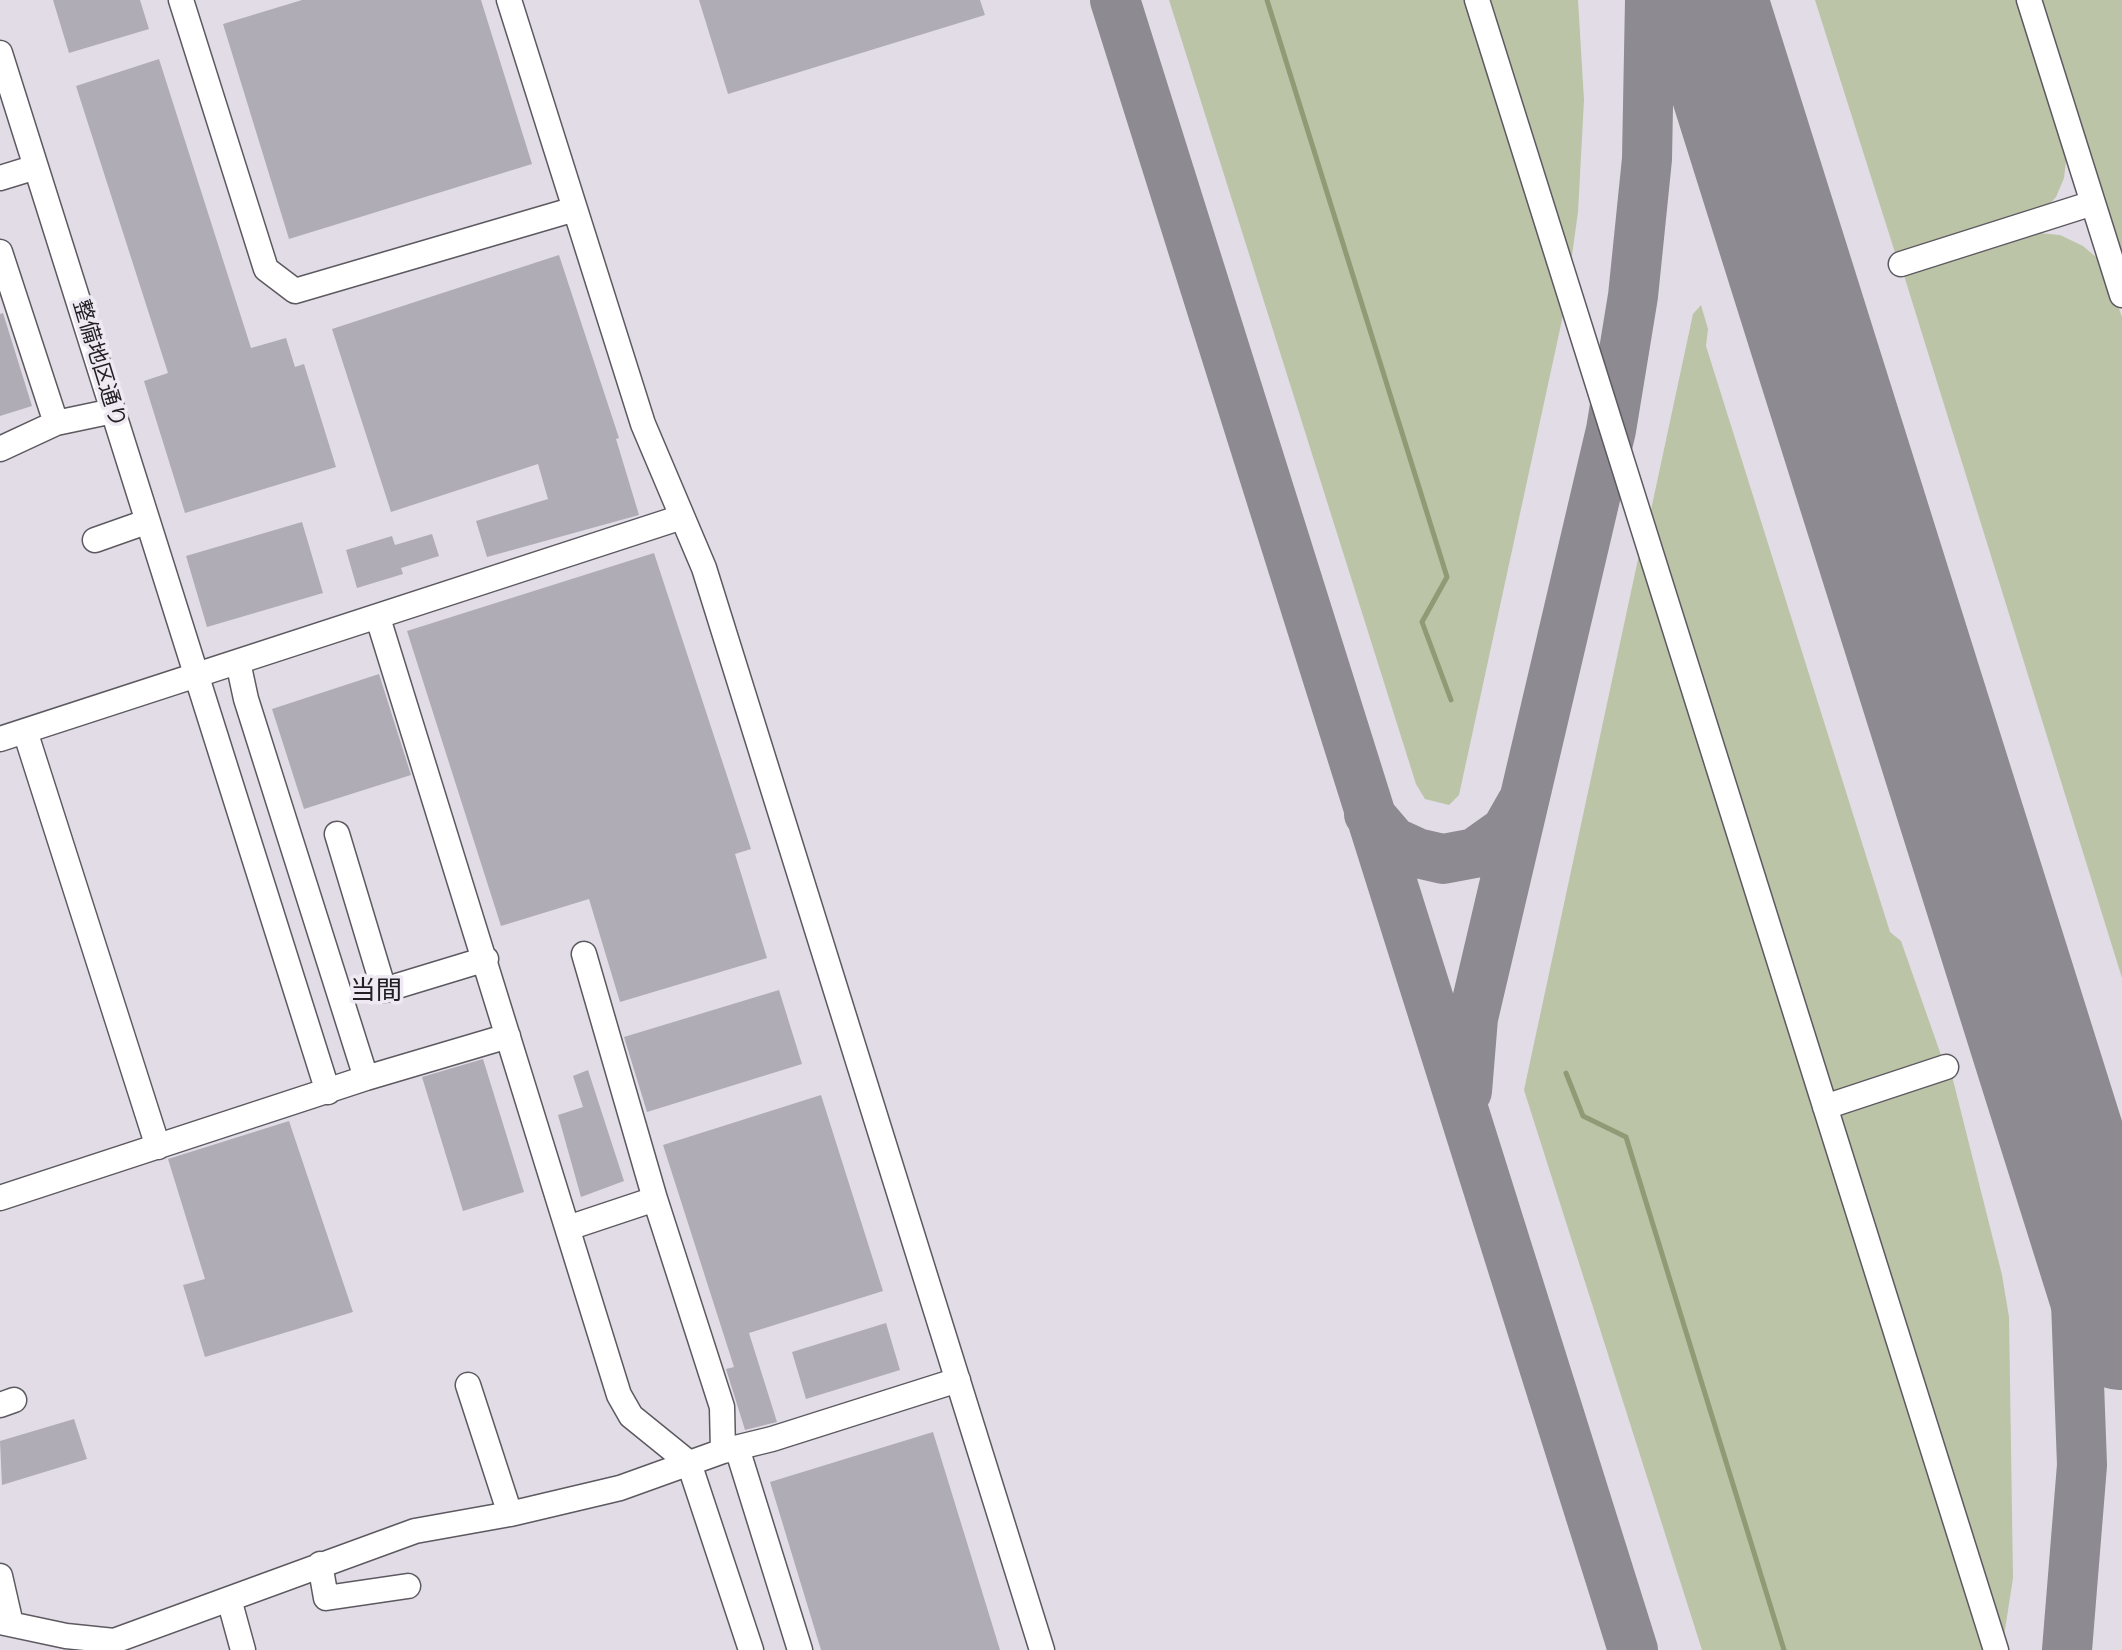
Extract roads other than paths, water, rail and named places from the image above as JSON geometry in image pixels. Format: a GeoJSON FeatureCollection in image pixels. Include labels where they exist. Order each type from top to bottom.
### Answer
{"type":"FeatureCollection","features":[{"type":"Feature","properties":{"kind":"street"},"geometry":{"type":"LineString","coordinates":[[181,0],[266,269],[295,291],[575,209]]}},
{"type":"Feature","properties":{"kind":"street"},"geometry":{"type":"LineString","coordinates":[[509,0],[643,424],[708,583],[1042,1650]]}},
{"type":"Feature","properties":{"kind":"street"},"geometry":{"type":"LineString","coordinates":[[1477,0],[1996,1650]]}},
{"type":"Feature","properties":{"kind":"street"},"geometry":{"type":"LineString","coordinates":[[2029,0],[2122,295]]}},
{"type":"Feature","properties":{"kind":"street","name":"整備地区通り"},"geometry":{"type":"LineString","coordinates":[[0,53],[194,676],[328,1092]]}},
{"type":"Feature","properties":{"kind":"street"},"geometry":{"type":"LineString","coordinates":[[0,178],[36,167]]}},
{"type":"Feature","properties":{"kind":"street"},"geometry":{"type":"LineString","coordinates":[[1901,264],[2093,203]]}},
{"type":"Feature","properties":{"kind":"street"},"geometry":{"type":"LineString","coordinates":[[0,252],[56,423]]}},
{"type":"Feature","properties":{"kind":"street"},"geometry":{"type":"LineString","coordinates":[[0,449],[56,423],[113,411]]}},
{"type":"Feature","properties":{"kind":"street"},"geometry":{"type":"LineString","coordinates":[[0,739],[682,517]]}},
{"type":"Feature","properties":{"kind":"street"},"geometry":{"type":"LineString","coordinates":[[95,540],[146,522]]}},
{"type":"Feature","properties":{"kind":"street"},"geometry":{"type":"LineString","coordinates":[[378,618],[619,1395],[631,1416],[689,1463],[751,1650]]}},
{"type":"Feature","properties":{"kind":"street"},"geometry":{"type":"LineString","coordinates":[[238,662],[246,699],[366,1078]]}},
{"type":"Feature","properties":{"kind":"street"},"geometry":{"type":"LineString","coordinates":[[25,731],[158,1147]]}},
{"type":"Feature","properties":{"kind":"street"},"geometry":{"type":"LineString","coordinates":[[337,834],[384,990],[486,959]]}},
{"type":"Feature","properties":{"kind":"street"},"geometry":{"type":"LineString","coordinates":[[584,954],[655,1199],[722,1407],[730,1450],[800,1650]]}},
{"type":"Feature","properties":{"kind":"street"},"geometry":{"type":"LineString","coordinates":[[0,1198],[366,1078],[508,1036]]}},
{"type":"Feature","properties":{"kind":"street"},"geometry":{"type":"LineString","coordinates":[[1825,1107],[1946,1067]]}},
{"type":"Feature","properties":{"kind":"street"},"geometry":{"type":"LineString","coordinates":[[568,1228],[655,1199]]}},
{"type":"Feature","properties":{"kind":"street"},"geometry":{"type":"LineString","coordinates":[[0,1576],[6,1623],[61,1643],[114,1641],[415,1531],[510,1514],[620,1488],[689,1463],[958,1380]]}},
{"type":"Feature","properties":{"kind":"street"},"geometry":{"type":"LineString","coordinates":[[468,1385],[510,1514]]}},
{"type":"Feature","properties":{"kind":"street"},"geometry":{"type":"LineString","coordinates":[[320,1564],[326,1598],[408,1586]]}},
{"type":"Feature","properties":{"kind":"street"},"geometry":{"type":"LineString","coordinates":[[229,1599],[243,1650]]}},
{"type":"Feature","properties":{"kind":"waterway"},"geometry":{"type":"LineString","coordinates":[[1267,0],[1447,577],[1422,622],[1451,700]]}},
{"type":"Feature","properties":{"kind":"waterway"},"geometry":{"type":"LineString","coordinates":[[1566,1073],[1583,1116],[1626,1137],[1784,1650]]}},
{"type":"Feature","properties":{"kind":"district","name":"当間"},"geometry":{"type":"Point","coordinates":[376,993]}}]}
